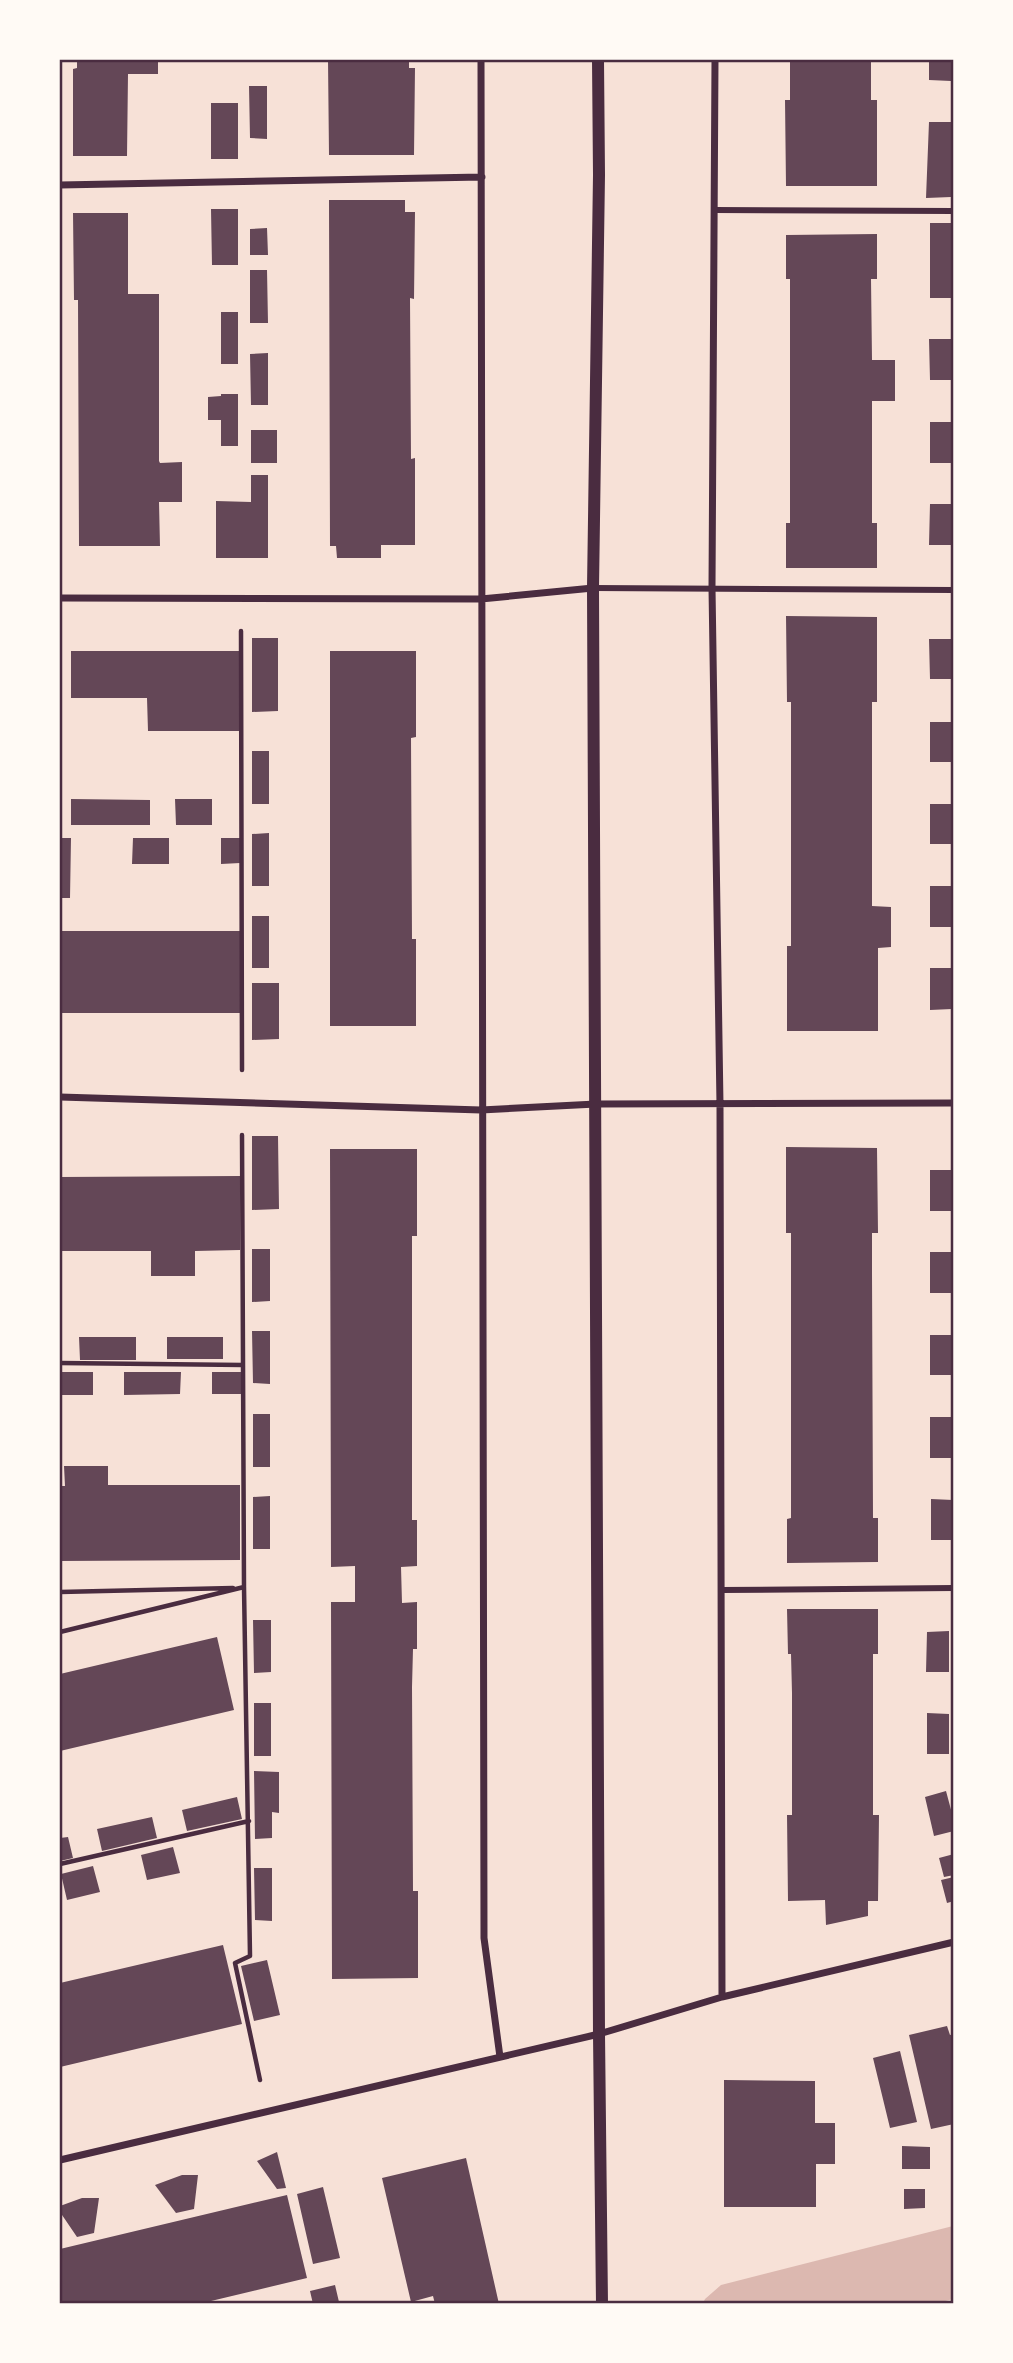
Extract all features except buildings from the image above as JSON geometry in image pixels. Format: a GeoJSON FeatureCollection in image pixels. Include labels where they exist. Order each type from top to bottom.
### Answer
{"type":"FeatureCollection","features":[{"type":"Feature","properties":{"kind":"street"},"geometry":{"type":"LineString","coordinates":[[481,60],[484,1938],[500,2057]]}},
{"type":"Feature","properties":{"kind":"street"},"geometry":{"type":"LineString","coordinates":[[598,60],[593,588],[602,2304]]}},
{"type":"Feature","properties":{"kind":"street"},"geometry":{"type":"LineString","coordinates":[[715,60],[712,587],[720,1105],[722,1997]]}},
{"type":"Feature","properties":{"kind":"street"},"geometry":{"type":"LineString","coordinates":[[60,185],[482,177]]}},
{"type":"Feature","properties":{"kind":"street"},"geometry":{"type":"LineString","coordinates":[[714,210],[954,211]]}},
{"type":"Feature","properties":{"kind":"street"},"geometry":{"type":"LineString","coordinates":[[60,598],[481,599],[593,588],[954,590]]}},
{"type":"Feature","properties":{"kind":"street"},"geometry":{"type":"LineString","coordinates":[[60,1097],[481,1110],[596,1104],[954,1103]]}},
{"type":"Feature","properties":{"kind":"street"},"geometry":{"type":"LineString","coordinates":[[721,1590],[954,1588]]}},
{"type":"Feature","properties":{"kind":"street"},"geometry":{"type":"LineString","coordinates":[[60,2160],[599,2034],[722,1997],[954,1942]]}},
{"type":"Feature","properties":{"kind":"path"},"geometry":{"type":"LineString","coordinates":[[241,599],[244,1587],[250,1956],[235,1963],[267,2113]]}},
{"type":"Feature","properties":{"kind":"path"},"geometry":{"type":"LineString","coordinates":[[60,1363],[243,1365]]}},
{"type":"Feature","properties":{"kind":"path"},"geometry":{"type":"LineString","coordinates":[[60,1592],[244,1587]]}},
{"type":"Feature","properties":{"kind":"path"},"geometry":{"type":"LineString","coordinates":[[60,1632],[244,1587]]}},
{"type":"Feature","properties":{"kind":"path"},"geometry":{"type":"LineString","coordinates":[[60,1864],[248,1821]]}},
{"type":"Feature","properties":{"kind":"shaded area"},"geometry":{"type":"Polygon","coordinates":[[[953,2226],[953,2299],[934,2304],[703,2303],[721,2285],[953,2226]]]}}]}
